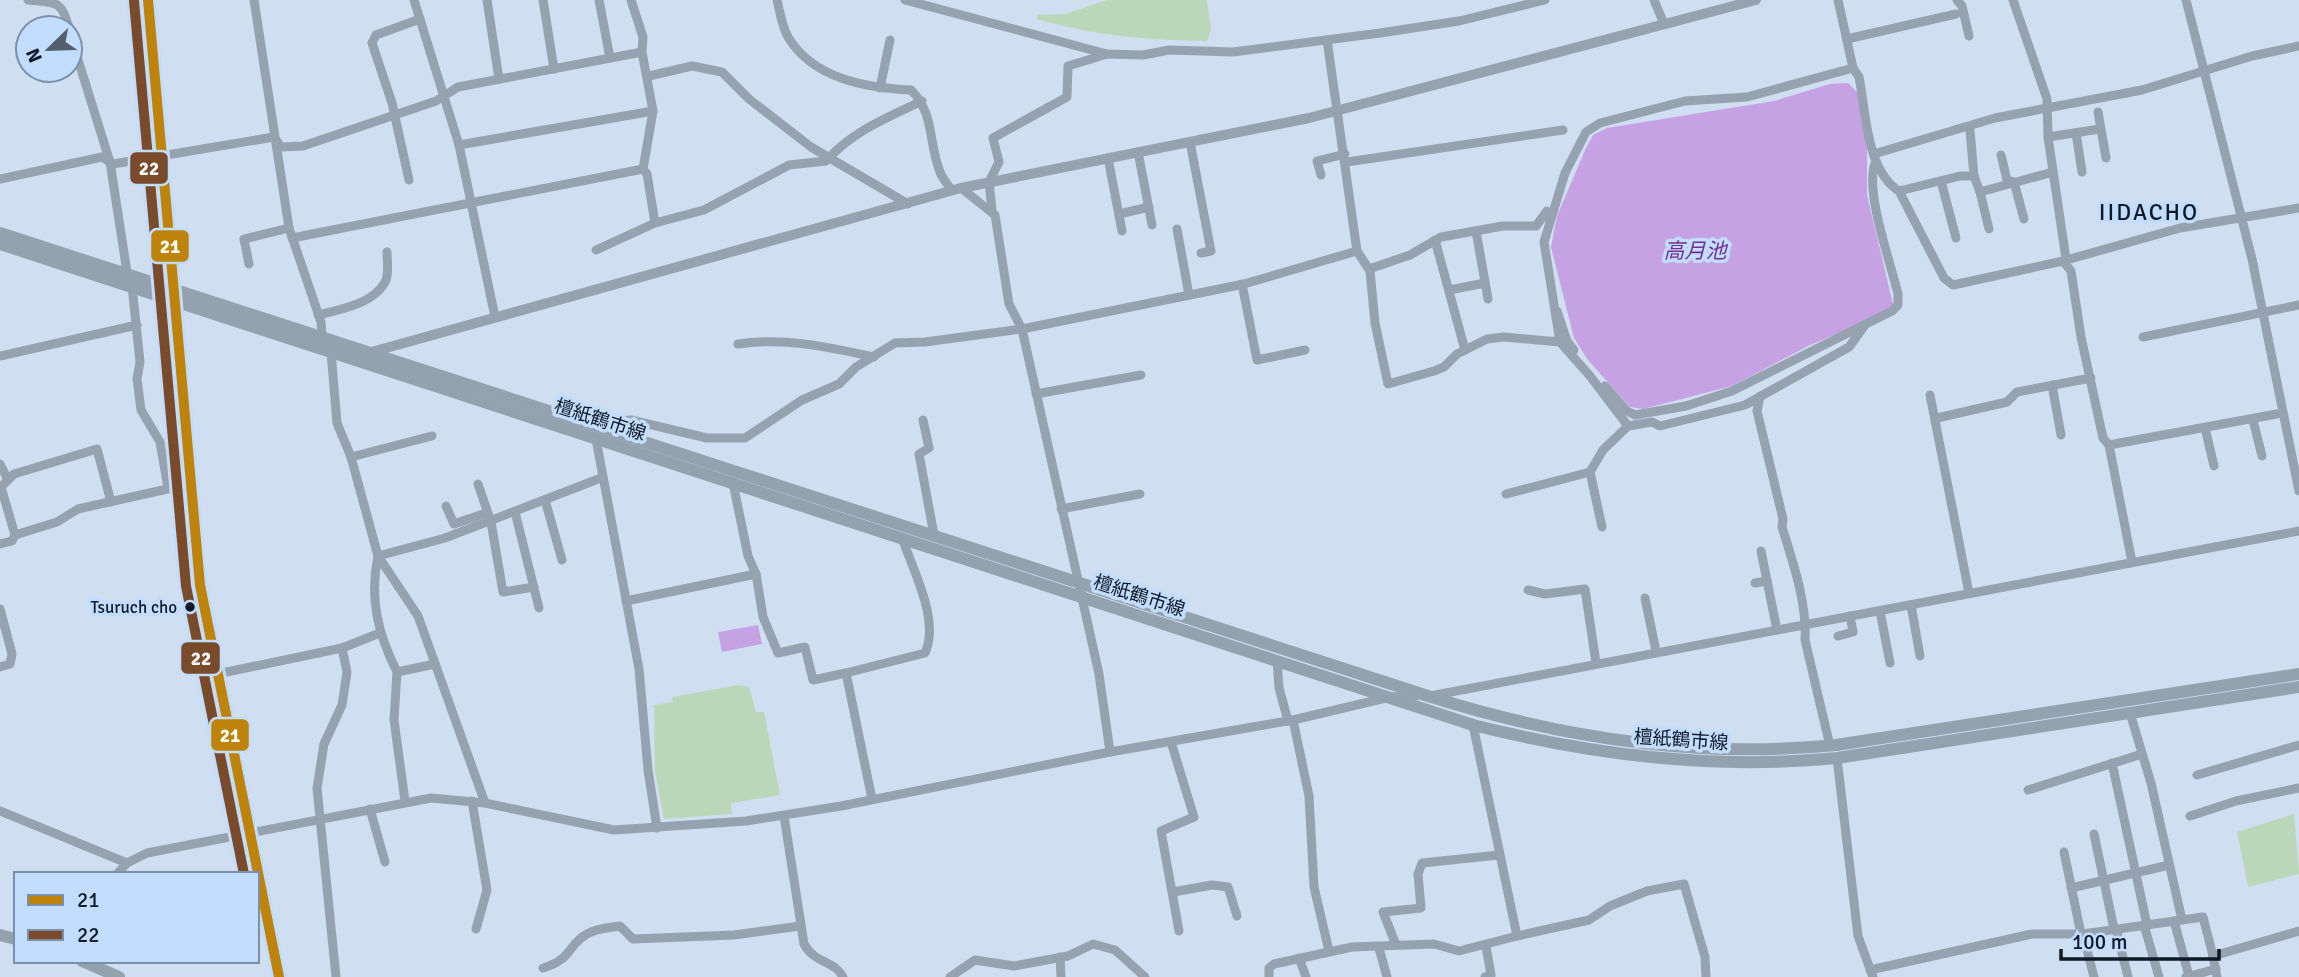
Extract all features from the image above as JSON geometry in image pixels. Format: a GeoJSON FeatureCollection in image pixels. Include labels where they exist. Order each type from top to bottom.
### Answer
{"type":"FeatureCollection","features":[{"type":"Feature","properties":{"kind":"main road","name":"檀紙鶴市線"},"geometry":{"type":"LineString","coordinates":[[0,233],[127,272],[176,294],[348,358],[903,540],[1473,725],[1586,750],[1654,758],[1743,763],[1837,758],[2299,687]]}},
{"type":"Feature","properties":{"kind":"main road","name":"檀紙鶴市線"},"geometry":{"type":"LineString","coordinates":[[0,243],[132,286],[176,294],[322,336],[1428,696],[1533,726],[1652,746],[1787,750],[1830,746],[2299,674]]}},
{"type":"Feature","properties":{"kind":"main road"},"geometry":{"type":"LineString","coordinates":[[87,963],[119,977]]}},
{"type":"Feature","properties":{"kind":"street"},"geometry":{"type":"LineString","coordinates":[[28,0],[59,4],[64,7],[66,14]]}},
{"type":"Feature","properties":{"kind":"street"},"geometry":{"type":"LineString","coordinates":[[148,0],[200,585],[258,872]]}},
{"type":"Feature","properties":{"kind":"street"},"geometry":{"type":"LineString","coordinates":[[254,0],[291,233],[318,315],[322,336]]}},
{"type":"Feature","properties":{"kind":"street"},"geometry":{"type":"LineString","coordinates":[[414,0],[447,97],[472,201],[495,317]]}},
{"type":"Feature","properties":{"kind":"street"},"geometry":{"type":"LineString","coordinates":[[487,0],[499,79]]}},
{"type":"Feature","properties":{"kind":"street"},"geometry":{"type":"LineString","coordinates":[[542,0],[554,69]]}},
{"type":"Feature","properties":{"kind":"street"},"geometry":{"type":"LineString","coordinates":[[598,0],[610,58]]}},
{"type":"Feature","properties":{"kind":"street"},"geometry":{"type":"LineString","coordinates":[[631,0],[643,37],[642,52],[649,76],[653,111],[643,169],[647,174],[655,223]]}},
{"type":"Feature","properties":{"kind":"street"},"geometry":{"type":"LineString","coordinates":[[777,0],[788,37],[804,56],[824,71],[848,81],[880,88],[911,89],[922,101],[930,121],[940,173],[956,189],[992,210]]}},
{"type":"Feature","properties":{"kind":"street"},"geometry":{"type":"LineString","coordinates":[[905,0],[1107,54],[1143,55],[1169,50],[1233,52],[1327,40],[1459,21],[1545,0]]}},
{"type":"Feature","properties":{"kind":"street"},"geometry":{"type":"LineString","coordinates":[[1654,0],[1664,24]]}},
{"type":"Feature","properties":{"kind":"street"},"geometry":{"type":"LineString","coordinates":[[348,358],[956,189],[1336,111],[1756,0]]}},
{"type":"Feature","properties":{"kind":"street"},"geometry":{"type":"LineString","coordinates":[[1838,0],[1853,68],[1859,77],[1875,157],[1889,185],[1899,191],[1944,278],[1953,285],[2064,260],[2180,228],[2299,208]]}},
{"type":"Feature","properties":{"kind":"street"},"geometry":{"type":"LineString","coordinates":[[1957,0],[1969,36]]}},
{"type":"Feature","properties":{"kind":"street"},"geometry":{"type":"LineString","coordinates":[[2013,0],[2048,99],[2048,137],[2064,260],[2071,271],[2081,337],[2103,438],[2109,445],[2132,562]]}},
{"type":"Feature","properties":{"kind":"street"},"geometry":{"type":"LineString","coordinates":[[2186,0],[2263,311],[2299,491]]}},
{"type":"Feature","properties":{"kind":"street"},"geometry":{"type":"LineString","coordinates":[[1847,39],[1904,21],[1956,14]]}},
{"type":"Feature","properties":{"kind":"street"},"geometry":{"type":"LineString","coordinates":[[409,180],[394,115],[372,43],[376,35],[420,19]]}},
{"type":"Feature","properties":{"kind":"street"},"geometry":{"type":"LineString","coordinates":[[880,88],[890,40]]}},
{"type":"Feature","properties":{"kind":"street"},"geometry":{"type":"LineString","coordinates":[[1327,40],[1336,111],[1346,158],[1347,201],[1357,251],[1369,269],[1375,323],[1388,384],[1434,371],[1465,350],[1488,339],[1504,337],[1560,342]]}},
{"type":"Feature","properties":{"kind":"street"},"geometry":{"type":"LineString","coordinates":[[1875,157],[1994,118],[2142,90],[2202,71],[2299,46]]}},
{"type":"Feature","properties":{"kind":"street"},"geometry":{"type":"LineString","coordinates":[[274,138],[281,147],[303,146],[447,97],[458,87],[642,52]]}},
{"type":"Feature","properties":{"kind":"street"},"geometry":{"type":"LineString","coordinates":[[1107,54],[1068,66],[1067,97],[993,138],[999,162],[989,182],[1009,304],[1022,329],[1099,674],[1110,752]]}},
{"type":"Feature","properties":{"kind":"street"},"geometry":{"type":"LineString","coordinates":[[649,76],[692,66],[722,72],[749,99],[828,159],[908,204]]}},
{"type":"Feature","properties":{"kind":"street"},"geometry":{"type":"LineString","coordinates":[[1628,426],[1567,341],[1557,311],[1544,242],[1553,205],[1586,132],[1600,123],[1685,101],[1747,97],[1853,68]]}},
{"type":"Feature","properties":{"kind":"street"},"geometry":{"type":"LineString","coordinates":[[84,78],[110,162],[127,272]]}},
{"type":"Feature","properties":{"kind":"street"},"geometry":{"type":"LineString","coordinates":[[596,250],[655,223],[704,209],[789,165],[828,159],[840,144],[859,131],[922,101]]}},
{"type":"Feature","properties":{"kind":"street"},"geometry":{"type":"LineString","coordinates":[[459,145],[653,111]]}},
{"type":"Feature","properties":{"kind":"street"},"geometry":{"type":"LineString","coordinates":[[2098,112],[2106,158]]}},
{"type":"Feature","properties":{"kind":"street"},"geometry":{"type":"LineString","coordinates":[[2048,137],[2100,129]]}},
{"type":"Feature","properties":{"kind":"street"},"geometry":{"type":"LineString","coordinates":[[1321,175],[1317,161],[1563,130]]}},
{"type":"Feature","properties":{"kind":"street"},"geometry":{"type":"LineString","coordinates":[[1970,130],[1974,176],[1989,229]]}},
{"type":"Feature","properties":{"kind":"street"},"geometry":{"type":"LineString","coordinates":[[2076,133],[2082,172]]}},
{"type":"Feature","properties":{"kind":"street"},"geometry":{"type":"LineString","coordinates":[[0,179],[102,157],[110,162],[163,157],[274,138]]}},
{"type":"Feature","properties":{"kind":"street"},"geometry":{"type":"LineString","coordinates":[[1190,142],[1211,251],[1201,253]]}},
{"type":"Feature","properties":{"kind":"street"},"geometry":{"type":"LineString","coordinates":[[1138,152],[1152,225]]}},
{"type":"Feature","properties":{"kind":"street"},"geometry":{"type":"LineString","coordinates":[[2001,155],[2007,180],[2014,183]]}},
{"type":"Feature","properties":{"kind":"street"},"geometry":{"type":"LineString","coordinates":[[1557,311],[1555,320],[1560,342],[1590,376],[1601,382],[1627,411],[1635,415],[1686,406],[1732,391],[1892,311],[1898,305],[1898,294],[1874,194],[1871,172],[1875,157]]}},
{"type":"Feature","properties":{"kind":"street"},"geometry":{"type":"LineString","coordinates":[[1108,158],[1122,231]]}},
{"type":"Feature","properties":{"kind":"street"},"geometry":{"type":"LineString","coordinates":[[249,264],[244,239],[291,233],[643,169]]}},
{"type":"Feature","properties":{"kind":"street"},"geometry":{"type":"LineString","coordinates":[[1980,192],[2053,172]]}},
{"type":"Feature","properties":{"kind":"street"},"geometry":{"type":"LineString","coordinates":[[1899,191],[1974,176]]}},
{"type":"Feature","properties":{"kind":"street"},"geometry":{"type":"LineString","coordinates":[[1941,181],[1956,238]]}},
{"type":"Feature","properties":{"kind":"street"},"geometry":{"type":"LineString","coordinates":[[2014,183],[2024,219]]}},
{"type":"Feature","properties":{"kind":"street"},"geometry":{"type":"LineString","coordinates":[[1369,269],[1410,255],[1435,240],[1503,226],[1536,226],[1553,205]]}},
{"type":"Feature","properties":{"kind":"street"},"geometry":{"type":"LineString","coordinates":[[1119,214],[1149,208]]}},
{"type":"Feature","properties":{"kind":"street"},"geometry":{"type":"LineString","coordinates":[[1177,229],[1189,295]]}},
{"type":"Feature","properties":{"kind":"street"},"geometry":{"type":"LineString","coordinates":[[1476,231],[1488,299]]}},
{"type":"Feature","properties":{"kind":"street"},"geometry":{"type":"LineString","coordinates":[[1435,240],[1465,350]]}},
{"type":"Feature","properties":{"kind":"street"},"geometry":{"type":"LineString","coordinates":[[604,428],[613,421],[631,420],[707,438],[745,438],[802,400],[839,384],[856,367],[895,343],[925,342],[1022,329],[1242,284],[1357,251]]}},
{"type":"Feature","properties":{"kind":"street"},"geometry":{"type":"LineString","coordinates":[[318,315],[341,310],[374,294],[386,280],[387,252]]}},
{"type":"Feature","properties":{"kind":"street"},"geometry":{"type":"LineString","coordinates":[[1449,290],[1485,283]]}},
{"type":"Feature","properties":{"kind":"street"},"geometry":{"type":"LineString","coordinates":[[1242,284],[1257,360],[1305,349]]}},
{"type":"Feature","properties":{"kind":"street"},"geometry":{"type":"LineString","coordinates":[[132,286],[140,362],[137,379],[141,410],[160,442],[168,488]]}},
{"type":"Feature","properties":{"kind":"street"},"geometry":{"type":"LineString","coordinates":[[2143,337],[2299,305]]}},
{"type":"Feature","properties":{"kind":"street"},"geometry":{"type":"LineString","coordinates":[[0,356],[137,324]]}},
{"type":"Feature","properties":{"kind":"street"},"geometry":{"type":"LineString","coordinates":[[1602,527],[1590,472],[1602,450],[1628,426],[1652,422],[1660,426],[1727,412],[1849,347],[1865,324]]}},
{"type":"Feature","properties":{"kind":"street"},"geometry":{"type":"LineString","coordinates":[[738,344],[765,340],[834,348],[874,357]]}},
{"type":"Feature","properties":{"kind":"street"},"geometry":{"type":"LineString","coordinates":[[331,352],[337,424],[351,457],[378,555],[418,616],[485,803]]}},
{"type":"Feature","properties":{"kind":"street"},"geometry":{"type":"LineString","coordinates":[[1035,394],[1140,375]]}},
{"type":"Feature","properties":{"kind":"street"},"geometry":{"type":"LineString","coordinates":[[1937,418],[2007,402],[2017,392],[2091,378]]}},
{"type":"Feature","properties":{"kind":"street"},"geometry":{"type":"LineString","coordinates":[[2052,385],[2061,435]]}},
{"type":"Feature","properties":{"kind":"street"},"geometry":{"type":"LineString","coordinates":[[1760,396],[1757,411],[1806,624],[1805,640],[1830,746]]}},
{"type":"Feature","properties":{"kind":"street"},"geometry":{"type":"LineString","coordinates":[[1930,396],[1937,418],[1969,593]]}},
{"type":"Feature","properties":{"kind":"street"},"geometry":{"type":"LineString","coordinates":[[2109,445],[2282,413]]}},
{"type":"Feature","properties":{"kind":"street"},"geometry":{"type":"LineString","coordinates":[[923,420],[929,448],[919,454],[934,535]]}},
{"type":"Feature","properties":{"kind":"street"},"geometry":{"type":"LineString","coordinates":[[2253,420],[2262,456]]}},
{"type":"Feature","properties":{"kind":"street"},"geometry":{"type":"LineString","coordinates":[[2205,428],[2214,466]]}},
{"type":"Feature","properties":{"kind":"street"},"geometry":{"type":"LineString","coordinates":[[351,457],[432,436]]}},
{"type":"Feature","properties":{"kind":"street"},"geometry":{"type":"LineString","coordinates":[[596,439],[601,478],[639,669],[648,770],[657,828]]}},
{"type":"Feature","properties":{"kind":"street"},"geometry":{"type":"LineString","coordinates":[[0,544],[12,541],[15,535],[1,488],[7,478],[97,449],[111,502]]}},
{"type":"Feature","properties":{"kind":"street"},"geometry":{"type":"LineString","coordinates":[[0,464],[7,478]]}},
{"type":"Feature","properties":{"kind":"street"},"geometry":{"type":"LineString","coordinates":[[1506,494],[1590,472]]}},
{"type":"Feature","properties":{"kind":"street"},"geometry":{"type":"LineString","coordinates":[[446,506],[454,524],[515,512],[601,478]]}},
{"type":"Feature","properties":{"kind":"street"},"geometry":{"type":"LineString","coordinates":[[733,483],[748,556],[756,574],[763,617],[778,653],[805,647],[813,680],[925,653],[930,642],[922,585],[903,540]]}},
{"type":"Feature","properties":{"kind":"street"},"geometry":{"type":"LineString","coordinates":[[15,535],[57,522],[79,509],[190,484]]}},
{"type":"Feature","properties":{"kind":"street"},"geometry":{"type":"LineString","coordinates":[[478,484],[488,517],[503,592],[534,587]]}},
{"type":"Feature","properties":{"kind":"street"},"geometry":{"type":"LineString","coordinates":[[1061,509],[1140,494]]}},
{"type":"Feature","properties":{"kind":"street"},"geometry":{"type":"LineString","coordinates":[[545,500],[562,560]]}},
{"type":"Feature","properties":{"kind":"street"},"geometry":{"type":"LineString","coordinates":[[515,512],[539,608]]}},
{"type":"Feature","properties":{"kind":"street"},"geometry":{"type":"LineString","coordinates":[[378,555],[445,538],[488,517]]}},
{"type":"Feature","properties":{"kind":"street"},"geometry":{"type":"LineString","coordinates":[[119,872],[127,863],[147,853],[431,798],[485,803],[614,830],[784,816],[1110,752],[1291,721],[1390,697],[1428,696],[2299,531]]}},
{"type":"Feature","properties":{"kind":"street"},"geometry":{"type":"LineString","coordinates":[[1761,551],[1777,630]]}},
{"type":"Feature","properties":{"kind":"street"},"geometry":{"type":"LineString","coordinates":[[378,555],[373,591],[375,620],[397,672],[394,720],[405,801]]}},
{"type":"Feature","properties":{"kind":"street"},"geometry":{"type":"LineString","coordinates":[[626,601],[756,574]]}},
{"type":"Feature","properties":{"kind":"street"},"geometry":{"type":"LineString","coordinates":[[1755,583],[1767,581]]}},
{"type":"Feature","properties":{"kind":"street"},"geometry":{"type":"LineString","coordinates":[[1528,590],[1545,594],[1586,589],[1596,663]]}},
{"type":"Feature","properties":{"kind":"street"},"geometry":{"type":"LineString","coordinates":[[1645,598],[1656,651]]}},
{"type":"Feature","properties":{"kind":"street"},"geometry":{"type":"LineString","coordinates":[[1910,605],[1920,656]]}},
{"type":"Feature","properties":{"kind":"street"},"geometry":{"type":"LineString","coordinates":[[0,609],[12,654],[10,664],[0,667]]}},
{"type":"Feature","properties":{"kind":"street"},"geometry":{"type":"LineString","coordinates":[[1880,611],[1890,663]]}},
{"type":"Feature","properties":{"kind":"street"},"geometry":{"type":"LineString","coordinates":[[1838,636],[1853,632],[1850,616]]}},
{"type":"Feature","properties":{"kind":"street"},"geometry":{"type":"LineString","coordinates":[[217,674],[342,648],[380,633]]}},
{"type":"Feature","properties":{"kind":"street"},"geometry":{"type":"LineString","coordinates":[[336,977],[317,788],[324,744],[342,705],[347,672],[342,648]]}},
{"type":"Feature","properties":{"kind":"street"},"geometry":{"type":"LineString","coordinates":[[1277,660],[1279,688],[1291,721],[1309,796],[1314,887],[1329,951]]}},
{"type":"Feature","properties":{"kind":"street"},"geometry":{"type":"LineString","coordinates":[[397,672],[435,664]]}},
{"type":"Feature","properties":{"kind":"street"},"geometry":{"type":"LineString","coordinates":[[846,673],[872,799]]}},
{"type":"Feature","properties":{"kind":"street"},"geometry":{"type":"LineString","coordinates":[[1837,758],[1858,936],[1872,973],[2032,934],[2082,934],[2178,920],[2203,917],[2216,973],[2187,976],[2178,920],[2169,865],[2130,713]]}},
{"type":"Feature","properties":{"kind":"street"},"geometry":{"type":"LineString","coordinates":[[1473,725],[1517,936]]}},
{"type":"Feature","properties":{"kind":"street"},"geometry":{"type":"LineString","coordinates":[[1171,742],[1194,817],[1161,831],[1180,931]]}},
{"type":"Feature","properties":{"kind":"street"},"geometry":{"type":"LineString","coordinates":[[2197,775],[2299,745]]}},
{"type":"Feature","properties":{"kind":"street"},"geometry":{"type":"LineString","coordinates":[[2028,790],[2142,754]]}},
{"type":"Feature","properties":{"kind":"street"},"geometry":{"type":"LineString","coordinates":[[2112,763],[2158,977]]}},
{"type":"Feature","properties":{"kind":"street"},"geometry":{"type":"LineString","coordinates":[[2190,816],[2236,801],[2299,788]]}},
{"type":"Feature","properties":{"kind":"street"},"geometry":{"type":"LineString","coordinates":[[472,801],[487,890],[475,929]]}},
{"type":"Feature","properties":{"kind":"street"},"geometry":{"type":"LineString","coordinates":[[370,808],[384,862]]}},
{"type":"Feature","properties":{"kind":"street"},"geometry":{"type":"LineString","coordinates":[[0,811],[127,863]]}},
{"type":"Feature","properties":{"kind":"street"},"geometry":{"type":"LineString","coordinates":[[784,816],[804,944],[811,957],[833,966],[843,977]]}},
{"type":"Feature","properties":{"kind":"street"},"geometry":{"type":"LineString","coordinates":[[2094,834],[2127,977]]}},
{"type":"Feature","properties":{"kind":"street"},"geometry":{"type":"LineString","coordinates":[[2064,852],[2094,977]]}},
{"type":"Feature","properties":{"kind":"street"},"geometry":{"type":"LineString","coordinates":[[1396,945],[1383,912],[1422,906],[1418,874],[1422,863],[1499,855]]}},
{"type":"Feature","properties":{"kind":"street"},"geometry":{"type":"LineString","coordinates":[[2071,888],[2169,865]]}},
{"type":"Feature","properties":{"kind":"street"},"geometry":{"type":"LineString","coordinates":[[259,878],[279,977]]}},
{"type":"Feature","properties":{"kind":"street"},"geometry":{"type":"LineString","coordinates":[[1173,892],[1212,884],[1228,887],[1237,916]]}},
{"type":"Feature","properties":{"kind":"street"},"geometry":{"type":"LineString","coordinates":[[1269,977],[1269,968],[1274,964],[1352,947],[1434,944],[1460,951],[1486,946],[1517,936],[1589,920],[1610,906],[1647,891],[1684,884],[1705,957],[1706,977]]}},
{"type":"Feature","properties":{"kind":"street"},"geometry":{"type":"LineString","coordinates":[[543,968],[564,960],[578,941],[598,929],[620,926],[633,939],[734,935],[800,926]]}},
{"type":"Feature","properties":{"kind":"street"},"geometry":{"type":"LineString","coordinates":[[2213,956],[2299,931]]}},
{"type":"Feature","properties":{"kind":"street"},"geometry":{"type":"LineString","coordinates":[[950,977],[975,960],[1014,966],[1060,957],[1093,944],[1115,950],[1145,977]]}},
{"type":"Feature","properties":{"kind":"street"},"geometry":{"type":"LineString","coordinates":[[1485,977],[1491,975],[1486,946]]}},
{"type":"Feature","properties":{"kind":"street"},"geometry":{"type":"LineString","coordinates":[[1379,948],[1387,977]]}},
{"type":"Feature","properties":{"kind":"street"},"geometry":{"type":"LineString","coordinates":[[1060,957],[1061,977]]}},
{"type":"Feature","properties":{"kind":"street"},"geometry":{"type":"LineString","coordinates":[[1298,958],[1306,977]]}},
{"type":"Feature","properties":{"kind":"green space"},"geometry":{"type":"Polygon","coordinates":[[[1107,0],[1207,0],[1211,30],[1207,41],[1163,40],[1101,33],[1037,19],[1037,15],[1066,14],[1107,0]]]}},
{"type":"Feature","properties":{"kind":"green space"},"geometry":{"type":"Polygon","coordinates":[[[739,685],[749,687],[756,712],[764,712],[780,795],[731,803],[732,814],[664,819],[655,771],[654,705],[673,702],[672,697],[739,685]]]}},
{"type":"Feature","properties":{"kind":"green space"},"geometry":{"type":"Polygon","coordinates":[[[2294,814],[2299,874],[2248,887],[2237,832],[2294,814]]]}},
{"type":"Feature","properties":{"kind":"water","name":"高月池"},"geometry":{"type":"Polygon","coordinates":[[[1848,83],[1858,93],[1867,145],[1867,195],[1893,304],[1880,316],[1810,345],[1732,386],[1643,409],[1630,407],[1588,360],[1574,338],[1551,247],[1557,216],[1593,135],[1607,128],[1774,101],[1830,84],[1848,83]]]}},
{"type":"Feature","properties":{"kind":"water"},"geometry":{"type":"Polygon","coordinates":[[[758,625],[762,644],[722,652],[718,632],[758,625]]]}},
{"type":"Feature","properties":{"kind":"transit line","name":"21"},"geometry":{"type":"LineString","coordinates":[[148,0],[200,585],[258,872]]}},
{"type":"Feature","properties":{"kind":"transit line","name":"22"},"geometry":{"type":"LineString","coordinates":[[134,1],[186,586],[244,872]]}},
{"type":"Feature","properties":{"kind":"transit line","name":"21"},"geometry":{"type":"LineString","coordinates":[[259,878],[279,977]]}},
{"type":"Feature","properties":{"kind":"place","name":"Tsuruch cho"},"geometry":{"type":"Point","coordinates":[190,607]}},
{"type":"Feature","properties":{"kind":"district","name":"IIDACHO"},"geometry":{"type":"Point","coordinates":[2149,212]}}]}
